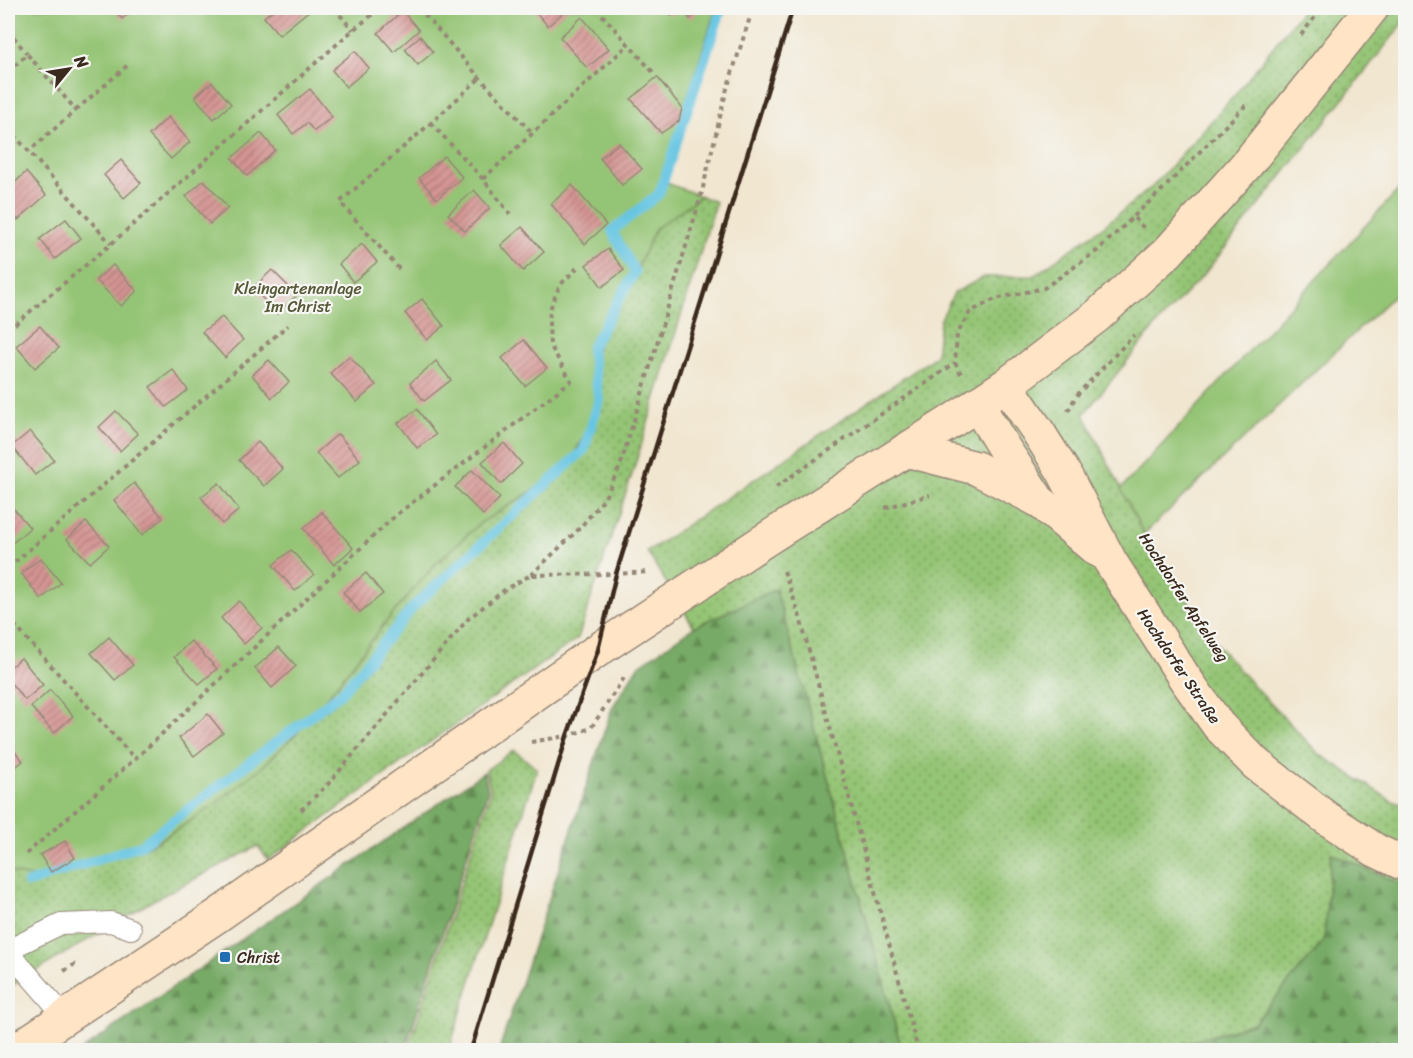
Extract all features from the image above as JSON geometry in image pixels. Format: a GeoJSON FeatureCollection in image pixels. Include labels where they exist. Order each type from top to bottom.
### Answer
{"type":"FeatureCollection","features":[{"type":"Feature","properties":{"kind":"main road"},"geometry":{"type":"LineString","coordinates":[[16,1050],[217,916],[597,650],[1006,385],[1097,316],[1168,252],[1247,164],[1372,8]]}},
{"type":"Feature","properties":{"kind":"main road","name":"Hochdorfer Straße"},"geometry":{"type":"LineString","coordinates":[[1006,385],[1063,471],[1110,561],[1184,677],[1218,725],[1256,764],[1324,817],[1375,850],[1406,865]]}},
{"type":"Feature","properties":{"kind":"main road","name":"Hochdorfer Straße"},"geometry":{"type":"LineString","coordinates":[[977,404],[1038,500],[1110,561]]}},
{"type":"Feature","properties":{"kind":"main road"},"geometry":{"type":"LineString","coordinates":[[906,450],[976,468],[1038,500]]}},
{"type":"Feature","properties":{"kind":"lane"},"geometry":{"type":"LineString","coordinates":[[66,1018],[8,950],[61,924],[111,921],[131,929]]}},
{"type":"Feature","properties":{"kind":"path"},"geometry":{"type":"LineString","coordinates":[[334,8],[353,30]]}},
{"type":"Feature","properties":{"kind":"path"},"geometry":{"type":"LineString","coordinates":[[8,330],[111,244],[353,30],[381,8]]}},
{"type":"Feature","properties":{"kind":"path"},"geometry":{"type":"LineString","coordinates":[[419,8],[533,134]]}},
{"type":"Feature","properties":{"kind":"path"},"geometry":{"type":"LineString","coordinates":[[596,8],[653,72]]}},
{"type":"Feature","properties":{"kind":"path"},"geometry":{"type":"LineString","coordinates":[[297,814],[328,783],[468,619],[507,588],[531,575],[579,529],[604,499],[620,466],[701,196],[726,93],[753,8]]}},
{"type":"Feature","properties":{"kind":"path"},"geometry":{"type":"LineString","coordinates":[[1295,43],[1323,8]]}},
{"type":"Feature","properties":{"kind":"path"},"geometry":{"type":"LineString","coordinates":[[8,30],[76,110]]}},
{"type":"Feature","properties":{"kind":"path"},"geometry":{"type":"LineString","coordinates":[[483,179],[629,44]]}},
{"type":"Feature","properties":{"kind":"path"},"geometry":{"type":"LineString","coordinates":[[8,72],[27,54]]}},
{"type":"Feature","properties":{"kind":"path"},"geometry":{"type":"LineString","coordinates":[[29,151],[128,65]]}},
{"type":"Feature","properties":{"kind":"path"},"geometry":{"type":"LineString","coordinates":[[399,269],[340,201],[480,78]]}},
{"type":"Feature","properties":{"kind":"path"},"geometry":{"type":"LineString","coordinates":[[773,489],[955,363],[957,334],[970,312],[995,299],[1044,288],[1097,251],[1164,188],[1246,104]]}},
{"type":"Feature","properties":{"kind":"path"},"geometry":{"type":"LineString","coordinates":[[431,123],[483,179],[510,214]]}},
{"type":"Feature","properties":{"kind":"path"},"geometry":{"type":"LineString","coordinates":[[8,128],[111,244]]}},
{"type":"Feature","properties":{"kind":"path"},"geometry":{"type":"LineString","coordinates":[[26,854],[135,759],[396,515],[572,381],[550,345],[549,324],[550,309],[560,285],[577,268]]}},
{"type":"Feature","properties":{"kind":"path"},"geometry":{"type":"LineString","coordinates":[[8,568],[288,325]]}},
{"type":"Feature","properties":{"kind":"path"},"geometry":{"type":"LineString","coordinates":[[765,540],[783,568],[799,614],[918,1050]]}},
{"type":"Feature","properties":{"kind":"path"},"geometry":{"type":"LineString","coordinates":[[531,575],[655,572]]}},
{"type":"Feature","properties":{"kind":"path"},"geometry":{"type":"LineString","coordinates":[[8,618],[135,759]]}},
{"type":"Feature","properties":{"kind":"path"},"geometry":{"type":"LineString","coordinates":[[39,987],[85,958]]}},
{"type":"Feature","properties":{"kind":"green space","name":"Kleingartenanlage Im Christ"},"geometry":{"type":"Polygon","coordinates":[[[8,8],[716,8],[661,181],[701,196],[655,229],[627,290],[604,326],[594,358],[600,398],[586,432],[566,468],[480,523],[436,563],[299,731],[261,768],[216,803],[147,847],[35,878],[8,872],[8,8]]]}},
{"type":"Feature","properties":{"kind":"green space"},"geometry":{"type":"Polygon","coordinates":[[[1304,8],[1405,8],[1405,21],[1205,273],[1158,323],[1084,414],[1144,534],[1219,647],[1319,754],[1390,800],[1405,806],[1405,886],[1331,853],[1324,941],[1254,1024],[1164,1050],[902,1050],[776,590],[694,627],[647,552],[936,356],[940,321],[954,293],[984,277],[1033,276],[1100,229],[1153,186],[1234,96],[1304,8]]]}},
{"type":"Feature","properties":{"kind":"green space"},"geometry":{"type":"Polygon","coordinates":[[[1405,183],[1405,285],[1144,534],[1121,489],[1405,183]]]}},
{"type":"Feature","properties":{"kind":"green space"},"geometry":{"type":"Polygon","coordinates":[[[701,196],[716,202],[635,465],[578,638],[268,860],[258,846],[152,901],[8,988],[8,872],[35,878],[147,847],[216,803],[261,768],[299,731],[436,563],[480,523],[566,468],[586,433],[599,398],[594,358],[604,326],[627,290],[655,229],[701,196]]]}},
{"type":"Feature","properties":{"kind":"green space"},"geometry":{"type":"Polygon","coordinates":[[[776,589],[902,1050],[499,1050],[612,708],[638,666],[694,627],[776,589]]]}},
{"type":"Feature","properties":{"kind":"green space"},"geometry":{"type":"Polygon","coordinates":[[[514,750],[537,769],[449,1050],[408,1050],[491,791],[486,770],[514,750]]]}},
{"type":"Feature","properties":{"kind":"green space"},"geometry":{"type":"Polygon","coordinates":[[[484,772],[488,791],[405,1050],[82,1050],[484,772]]]}},
{"type":"Feature","properties":{"kind":"green space"},"geometry":{"type":"Polygon","coordinates":[[[1331,853],[1405,886],[1405,1050],[1164,1050],[1254,1023],[1324,941],[1331,853]]]}},
{"type":"Feature","properties":{"kind":"building"},"geometry":{"type":"Polygon","coordinates":[[[112,8],[136,8],[122,19],[112,8]]]}},
{"type":"Feature","properties":{"kind":"building"},"geometry":{"type":"Polygon","coordinates":[[[275,8],[312,8],[279,35],[264,17],[275,8]]]}},
{"type":"Feature","properties":{"kind":"building"},"geometry":{"type":"Polygon","coordinates":[[[532,8],[569,8],[548,26],[532,8]]]}},
{"type":"Feature","properties":{"kind":"building"},"geometry":{"type":"Polygon","coordinates":[[[664,8],[680,8],[672,16],[664,8]]]}},
{"type":"Feature","properties":{"kind":"building"},"geometry":{"type":"Polygon","coordinates":[[[680,8],[702,8],[690,19],[680,8]]]}},
{"type":"Feature","properties":{"kind":"building"},"geometry":{"type":"Polygon","coordinates":[[[402,11],[419,30],[394,52],[378,33],[402,11]]]}},
{"type":"Feature","properties":{"kind":"building"},"geometry":{"type":"Polygon","coordinates":[[[582,17],[609,49],[587,68],[560,37],[582,17]]]}},
{"type":"Feature","properties":{"kind":"building"},"geometry":{"type":"Polygon","coordinates":[[[420,36],[433,52],[418,65],[405,49],[420,36]]]}},
{"type":"Feature","properties":{"kind":"building"},"geometry":{"type":"Polygon","coordinates":[[[355,51],[369,68],[346,87],[332,70],[355,51]]]}},
{"type":"Feature","properties":{"kind":"building"},"geometry":{"type":"Polygon","coordinates":[[[657,77],[682,108],[679,121],[661,133],[631,99],[657,77]]]}},
{"type":"Feature","properties":{"kind":"building"},"geometry":{"type":"Polygon","coordinates":[[[212,82],[231,104],[214,119],[195,97],[212,82]]]}},
{"type":"Feature","properties":{"kind":"building"},"geometry":{"type":"Polygon","coordinates":[[[310,89],[332,117],[314,131],[307,123],[293,134],[278,115],[310,89]]]}},
{"type":"Feature","properties":{"kind":"building"},"geometry":{"type":"Polygon","coordinates":[[[168,117],[190,142],[171,159],[149,135],[168,117]]]}},
{"type":"Feature","properties":{"kind":"building"},"geometry":{"type":"Polygon","coordinates":[[[261,133],[275,150],[247,176],[232,158],[261,133]]]}},
{"type":"Feature","properties":{"kind":"building"},"geometry":{"type":"Polygon","coordinates":[[[619,143],[642,169],[622,185],[600,158],[619,143]]]}},
{"type":"Feature","properties":{"kind":"building"},"geometry":{"type":"Polygon","coordinates":[[[444,156],[462,177],[437,199],[419,178],[444,156]]]}},
{"type":"Feature","properties":{"kind":"building"},"geometry":{"type":"Polygon","coordinates":[[[121,160],[141,183],[124,198],[104,175],[121,160]]]}},
{"type":"Feature","properties":{"kind":"building"},"geometry":{"type":"Polygon","coordinates":[[[26,172],[46,195],[18,220],[8,208],[8,189],[26,172]]]}},
{"type":"Feature","properties":{"kind":"building"},"geometry":{"type":"Polygon","coordinates":[[[204,180],[228,208],[210,224],[186,196],[204,180]]]}},
{"type":"Feature","properties":{"kind":"building"},"geometry":{"type":"Polygon","coordinates":[[[572,185],[606,225],[585,244],[551,204],[572,185]]]}},
{"type":"Feature","properties":{"kind":"building"},"geometry":{"type":"Polygon","coordinates":[[[474,190],[490,208],[465,231],[448,214],[474,190]]]}},
{"type":"Feature","properties":{"kind":"building"},"geometry":{"type":"Polygon","coordinates":[[[66,219],[81,238],[55,259],[40,239],[66,219]]]}},
{"type":"Feature","properties":{"kind":"building"},"geometry":{"type":"Polygon","coordinates":[[[522,227],[544,252],[523,271],[501,245],[522,227]]]}},
{"type":"Feature","properties":{"kind":"building"},"geometry":{"type":"Polygon","coordinates":[[[362,244],[377,262],[353,282],[339,264],[362,244]]]}},
{"type":"Feature","properties":{"kind":"building"},"geometry":{"type":"Polygon","coordinates":[[[608,249],[624,270],[602,287],[586,265],[608,249]]]}},
{"type":"Feature","properties":{"kind":"building"},"geometry":{"type":"Polygon","coordinates":[[[113,265],[137,291],[121,306],[96,280],[113,265]]]}},
{"type":"Feature","properties":{"kind":"building"},"geometry":{"type":"Polygon","coordinates":[[[272,270],[297,295],[277,314],[253,288],[272,270]]]}},
{"type":"Feature","properties":{"kind":"building"},"geometry":{"type":"Polygon","coordinates":[[[422,299],[444,326],[427,340],[405,313],[422,299]]]}},
{"type":"Feature","properties":{"kind":"building"},"geometry":{"type":"Polygon","coordinates":[[[222,317],[243,340],[225,358],[202,332],[222,317]]]}},
{"type":"Feature","properties":{"kind":"building"},"geometry":{"type":"Polygon","coordinates":[[[40,326],[59,348],[35,368],[16,346],[40,326]]]}},
{"type":"Feature","properties":{"kind":"building"},"geometry":{"type":"Polygon","coordinates":[[[524,340],[547,368],[525,386],[502,358],[524,340]]]}},
{"type":"Feature","properties":{"kind":"building"},"geometry":{"type":"Polygon","coordinates":[[[349,356],[376,385],[357,402],[330,373],[349,356]]]}},
{"type":"Feature","properties":{"kind":"building"},"geometry":{"type":"Polygon","coordinates":[[[269,360],[289,382],[272,398],[252,375],[269,360]]]}},
{"type":"Feature","properties":{"kind":"building"},"geometry":{"type":"Polygon","coordinates":[[[436,361],[451,380],[424,401],[410,383],[436,361]]]}},
{"type":"Feature","properties":{"kind":"building"},"geometry":{"type":"Polygon","coordinates":[[[173,370],[188,390],[166,407],[150,387],[173,370]]]}},
{"type":"Feature","properties":{"kind":"building"},"geometry":{"type":"Polygon","coordinates":[[[417,409],[436,435],[417,448],[398,423],[417,409]]]}},
{"type":"Feature","properties":{"kind":"building"},"geometry":{"type":"Polygon","coordinates":[[[116,411],[138,434],[120,451],[99,427],[116,411]]]}},
{"type":"Feature","properties":{"kind":"building"},"geometry":{"type":"Polygon","coordinates":[[[30,431],[54,460],[35,475],[12,446],[30,431]]]}},
{"type":"Feature","properties":{"kind":"building"},"geometry":{"type":"Polygon","coordinates":[[[338,434],[360,460],[338,478],[316,453],[338,434]]]}},
{"type":"Feature","properties":{"kind":"building"},"geometry":{"type":"Polygon","coordinates":[[[258,442],[283,469],[264,486],[239,460],[258,442]]]}},
{"type":"Feature","properties":{"kind":"building"},"geometry":{"type":"Polygon","coordinates":[[[504,443],[522,464],[501,484],[482,462],[504,443]]]}},
{"type":"Feature","properties":{"kind":"building"},"geometry":{"type":"Polygon","coordinates":[[[472,470],[500,498],[483,515],[455,487],[472,470]]]}},
{"type":"Feature","properties":{"kind":"building"},"geometry":{"type":"Polygon","coordinates":[[[134,483],[163,518],[142,535],[114,500],[134,483]]]}},
{"type":"Feature","properties":{"kind":"building"},"geometry":{"type":"Polygon","coordinates":[[[219,483],[239,510],[222,524],[201,497],[219,483]]]}},
{"type":"Feature","properties":{"kind":"building"},"geometry":{"type":"Polygon","coordinates":[[[9,503],[30,528],[10,545],[8,542],[9,503]]]}},
{"type":"Feature","properties":{"kind":"building"},"geometry":{"type":"Polygon","coordinates":[[[322,512],[353,548],[334,565],[303,528],[322,512]]]}},
{"type":"Feature","properties":{"kind":"building"},"geometry":{"type":"Polygon","coordinates":[[[86,522],[109,546],[90,563],[67,539],[86,522]]]}},
{"type":"Feature","properties":{"kind":"building"},"geometry":{"type":"Polygon","coordinates":[[[291,550],[314,575],[295,591],[273,565],[291,550]]]}},
{"type":"Feature","properties":{"kind":"building"},"geometry":{"type":"Polygon","coordinates":[[[41,558],[61,583],[41,599],[21,573],[41,558]]]}},
{"type":"Feature","properties":{"kind":"building"},"geometry":{"type":"Polygon","coordinates":[[[366,573],[383,594],[360,612],[343,592],[366,573]]]}},
{"type":"Feature","properties":{"kind":"building"},"geometry":{"type":"Polygon","coordinates":[[[239,601],[262,628],[244,644],[221,618],[239,601]]]}},
{"type":"Feature","properties":{"kind":"building"},"geometry":{"type":"Polygon","coordinates":[[[109,637],[133,665],[115,680],[91,653],[109,637]]]}},
{"type":"Feature","properties":{"kind":"building"},"geometry":{"type":"Polygon","coordinates":[[[191,641],[217,669],[199,684],[174,657],[191,641]]]}},
{"type":"Feature","properties":{"kind":"building"},"geometry":{"type":"Polygon","coordinates":[[[279,647],[296,666],[272,688],[255,668],[279,647]]]}},
{"type":"Feature","properties":{"kind":"building"},"geometry":{"type":"Polygon","coordinates":[[[21,658],[43,685],[25,700],[8,680],[8,669],[21,658]]]}},
{"type":"Feature","properties":{"kind":"building"},"geometry":{"type":"Polygon","coordinates":[[[50,690],[73,716],[54,733],[31,707],[50,690]]]}},
{"type":"Feature","properties":{"kind":"building"},"geometry":{"type":"Polygon","coordinates":[[[208,714],[223,733],[194,756],[179,738],[208,714]]]}},
{"type":"Feature","properties":{"kind":"building"},"geometry":{"type":"Polygon","coordinates":[[[8,743],[23,761],[8,773],[8,743]]]}},
{"type":"Feature","properties":{"kind":"building"},"geometry":{"type":"Polygon","coordinates":[[[65,841],[75,858],[51,872],[40,855],[65,841]]]}},
{"type":"Feature","properties":{"kind":"waterway"},"geometry":{"type":"LineString","coordinates":[[28,883],[141,845],[341,693],[416,604],[584,450],[599,400],[591,348],[635,272],[612,231],[659,194],[722,8]]}},
{"type":"Feature","properties":{"kind":"railway"},"geometry":{"type":"LineString","coordinates":[[471,1050],[567,736],[598,650],[616,574],[793,8]]}},
{"type":"Feature","properties":{"kind":"place","name":"Christ"},"geometry":{"type":"Point","coordinates":[225,957]}}]}
